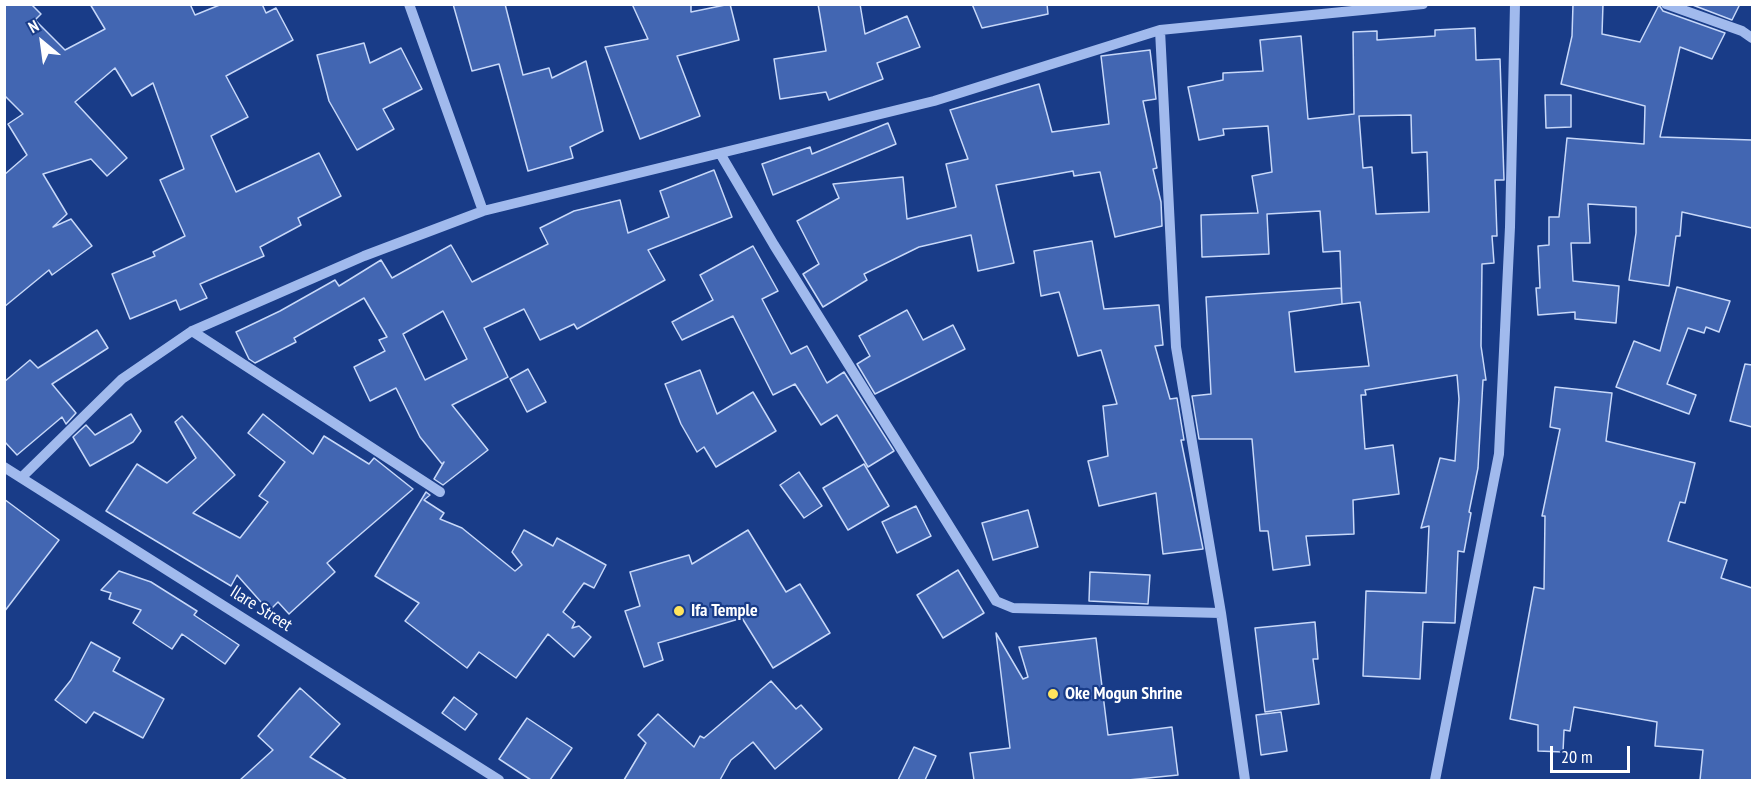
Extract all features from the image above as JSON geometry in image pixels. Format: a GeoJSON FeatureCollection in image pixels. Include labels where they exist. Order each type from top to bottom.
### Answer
{"type":"FeatureCollection","features":[{"type":"Feature","properties":{"kind":"street"},"geometry":{"type":"LineString","coordinates":[[409,4],[483,211]]}},
{"type":"Feature","properties":{"kind":"street"},"geometry":{"type":"LineString","coordinates":[[22,477],[123,379],[192,332],[364,256],[483,211],[721,155],[934,100],[1160,30],[1423,4]]}},
{"type":"Feature","properties":{"kind":"street"},"geometry":{"type":"LineString","coordinates":[[1434,780],[1499,454],[1509,227],[1515,4]]}},
{"type":"Feature","properties":{"kind":"street"},"geometry":{"type":"LineString","coordinates":[[1666,4],[1742,31],[1752,38]]}},
{"type":"Feature","properties":{"kind":"street"},"geometry":{"type":"LineString","coordinates":[[1160,30],[1176,347],[1221,613],[1245,780]]}},
{"type":"Feature","properties":{"kind":"street"},"geometry":{"type":"LineString","coordinates":[[721,155],[780,255],[996,601],[1013,608],[1221,613]]}},
{"type":"Feature","properties":{"kind":"street"},"geometry":{"type":"LineString","coordinates":[[192,332],[440,492]]}},
{"type":"Feature","properties":{"kind":"street","name":"Ilare Street"},"geometry":{"type":"LineString","coordinates":[[4,467],[499,780]]}},
{"type":"Feature","properties":{"kind":"building"},"geometry":{"type":"Polygon","coordinates":[[[4,4],[31,4],[41,14],[35,20],[65,50],[105,29],[90,4],[190,4],[195,15],[222,4],[262,4],[266,13],[276,8],[293,40],[226,76],[248,117],[211,136],[236,192],[319,153],[341,196],[298,218],[301,225],[260,247],[264,256],[200,284],[207,298],[180,310],[176,300],[130,319],[112,274],[155,256],[153,252],[185,236],[160,180],[184,169],[153,83],[132,96],[115,68],[75,102],[127,158],[107,176],[91,159],[43,174],[67,214],[53,227],[71,219],[92,246],[52,275],[49,270],[4,307],[4,175],[27,155],[8,124],[23,114],[4,95],[4,4]]]}},
{"type":"Feature","properties":{"kind":"building"},"geometry":{"type":"Polygon","coordinates":[[[453,4],[505,4],[523,75],[549,68],[552,78],[586,61],[603,131],[570,147],[573,158],[528,171],[499,64],[472,71],[453,4]]]}},
{"type":"Feature","properties":{"kind":"building"},"geometry":{"type":"Polygon","coordinates":[[[632,4],[691,4],[691,12],[730,4],[739,40],[677,56],[700,116],[640,139],[605,47],[648,39],[632,4]]]}},
{"type":"Feature","properties":{"kind":"building"},"geometry":{"type":"Polygon","coordinates":[[[818,4],[860,4],[865,34],[907,16],[920,47],[877,63],[883,79],[829,100],[826,92],[780,99],[774,59],[826,51],[818,4]]]}},
{"type":"Feature","properties":{"kind":"building"},"geometry":{"type":"Polygon","coordinates":[[[972,4],[1047,4],[1048,14],[982,28],[972,4]]]}},
{"type":"Feature","properties":{"kind":"building"},"geometry":{"type":"Polygon","coordinates":[[[1573,4],[1603,4],[1602,34],[1640,42],[1659,5],[1663,11],[1725,33],[1712,59],[1680,47],[1660,137],[1752,140],[1752,228],[1682,212],[1680,236],[1676,236],[1669,286],[1629,280],[1636,233],[1636,207],[1588,204],[1590,243],[1571,243],[1573,281],[1619,286],[1616,323],[1575,319],[1575,312],[1538,315],[1536,288],[1540,288],[1538,246],[1549,245],[1549,217],[1559,217],[1567,138],[1644,144],[1645,106],[1561,84],[1572,36],[1573,4]]]}},
{"type":"Feature","properties":{"kind":"building"},"geometry":{"type":"Polygon","coordinates":[[[1690,4],[1740,4],[1732,20],[1690,4]]]}},
{"type":"Feature","properties":{"kind":"building"},"geometry":{"type":"Polygon","coordinates":[[[1475,28],[1476,60],[1500,59],[1504,180],[1495,180],[1497,236],[1492,236],[1494,263],[1482,264],[1481,346],[1486,380],[1483,380],[1478,468],[1469,512],[1471,513],[1464,552],[1458,551],[1455,623],[1423,622],[1420,679],[1363,676],[1366,591],[1426,593],[1429,526],[1421,528],[1440,458],[1455,461],[1459,399],[1457,375],[1365,390],[1366,395],[1361,395],[1365,449],[1393,445],[1399,494],[1353,500],[1354,534],[1306,536],[1310,565],[1273,570],[1268,531],[1260,531],[1252,439],[1199,439],[1192,396],[1211,394],[1206,297],[1341,288],[1342,304],[1340,251],[1323,252],[1320,211],[1267,214],[1269,254],[1202,257],[1201,215],[1258,213],[1252,176],[1272,172],[1268,126],[1223,129],[1224,135],[1199,140],[1188,87],[1223,80],[1223,73],[1263,71],[1260,40],[1301,36],[1308,119],[1354,114],[1353,32],[1377,31],[1377,40],[1435,36],[1435,30],[1475,28]],[[1411,115],[1359,116],[1363,168],[1372,167],[1376,214],[1429,212],[1427,152],[1412,153],[1411,115]],[[1360,302],[1289,312],[1295,372],[1369,366],[1360,302]]]}},
{"type":"Feature","properties":{"kind":"building"},"geometry":{"type":"Polygon","coordinates":[[[364,43],[370,63],[401,48],[422,89],[383,109],[394,129],[357,150],[329,101],[317,55],[364,43]]]}},
{"type":"Feature","properties":{"kind":"building"},"geometry":{"type":"Polygon","coordinates":[[[1150,50],[1156,99],[1143,101],[1157,168],[1153,169],[1161,202],[1162,226],[1115,237],[1100,172],[1074,176],[1073,171],[996,185],[1014,263],[978,271],[971,235],[919,247],[864,274],[867,280],[823,307],[803,274],[819,264],[797,221],[839,198],[833,184],[903,177],[907,219],[956,207],[946,164],[968,159],[950,110],[1039,84],[1052,132],[1109,124],[1101,56],[1150,50]]]}},
{"type":"Feature","properties":{"kind":"building"},"geometry":{"type":"Polygon","coordinates":[[[1545,95],[1571,95],[1571,127],[1546,128],[1545,95]]]}},
{"type":"Feature","properties":{"kind":"building"},"geometry":{"type":"Polygon","coordinates":[[[888,123],[896,144],[773,195],[762,164],[810,147],[812,154],[888,123]]]}},
{"type":"Feature","properties":{"kind":"building"},"geometry":{"type":"Polygon","coordinates":[[[714,170],[732,217],[648,250],[665,280],[577,329],[574,324],[540,340],[524,309],[484,328],[508,377],[452,405],[488,450],[443,485],[434,479],[444,462],[442,464],[420,437],[396,388],[370,401],[354,367],[385,351],[379,340],[387,337],[364,298],[294,338],[296,342],[255,363],[249,359],[236,332],[280,311],[335,280],[339,286],[381,260],[392,278],[451,245],[472,282],[548,244],[540,228],[574,211],[620,200],[628,233],[669,217],[660,191],[714,170]],[[443,311],[403,334],[425,380],[467,359],[443,311]]]}},
{"type":"Feature","properties":{"kind":"building"},"geometry":{"type":"Polygon","coordinates":[[[1092,241],[1104,309],[1159,305],[1163,345],[1155,346],[1170,399],[1177,398],[1184,440],[1181,440],[1203,549],[1163,554],[1156,493],[1099,506],[1088,461],[1108,456],[1103,406],[1117,404],[1101,350],[1078,356],[1059,292],[1041,296],[1034,251],[1092,241]]]}},
{"type":"Feature","properties":{"kind":"building"},"geometry":{"type":"Polygon","coordinates":[[[753,246],[778,291],[762,299],[791,354],[807,346],[827,383],[844,372],[894,451],[868,467],[837,415],[821,425],[795,384],[773,395],[733,316],[682,340],[672,322],[713,300],[700,275],[753,246]]]}},
{"type":"Feature","properties":{"kind":"building"},"geometry":{"type":"Polygon","coordinates":[[[1677,287],[1730,301],[1719,332],[1706,327],[1704,333],[1688,328],[1667,384],[1696,395],[1689,414],[1616,387],[1634,341],[1660,351],[1677,287]]]}},
{"type":"Feature","properties":{"kind":"building"},"geometry":{"type":"Polygon","coordinates":[[[907,310],[923,340],[953,325],[965,349],[875,394],[857,364],[870,356],[859,336],[907,310]]]}},
{"type":"Feature","properties":{"kind":"building"},"geometry":{"type":"Polygon","coordinates":[[[97,330],[108,348],[52,384],[76,413],[66,424],[62,417],[17,455],[4,441],[4,382],[30,360],[38,368],[97,330]]]}},
{"type":"Feature","properties":{"kind":"building"},"geometry":{"type":"Polygon","coordinates":[[[1745,364],[1752,365],[1752,427],[1730,421],[1745,364]]]}},
{"type":"Feature","properties":{"kind":"building"},"geometry":{"type":"Polygon","coordinates":[[[528,369],[546,402],[527,412],[510,379],[528,369]]]}},
{"type":"Feature","properties":{"kind":"building"},"geometry":{"type":"Polygon","coordinates":[[[700,370],[717,414],[753,392],[776,431],[716,467],[704,447],[697,452],[681,424],[665,384],[700,370]]]}},
{"type":"Feature","properties":{"kind":"building"},"geometry":{"type":"Polygon","coordinates":[[[1555,387],[1612,393],[1606,441],[1695,463],[1685,503],[1680,502],[1668,541],[1727,560],[1721,578],[1752,588],[1752,780],[1700,780],[1703,750],[1655,746],[1657,722],[1574,707],[1570,731],[1564,730],[1563,752],[1538,751],[1538,725],[1510,719],[1534,587],[1544,589],[1545,516],[1542,516],[1560,429],[1550,427],[1555,387]]]}},
{"type":"Feature","properties":{"kind":"building"},"geometry":{"type":"Polygon","coordinates":[[[131,414],[141,431],[133,442],[90,466],[73,437],[86,425],[95,435],[131,414]]]}},
{"type":"Feature","properties":{"kind":"building"},"geometry":{"type":"Polygon","coordinates":[[[263,414],[313,454],[324,436],[369,464],[374,458],[413,489],[327,563],[335,572],[289,614],[278,602],[269,611],[237,575],[231,586],[106,511],[137,464],[167,483],[196,458],[175,422],[182,416],[235,475],[193,513],[240,538],[268,502],[259,496],[285,462],[248,433],[263,414]]]}},
{"type":"Feature","properties":{"kind":"building"},"geometry":{"type":"Polygon","coordinates":[[[864,464],[889,506],[848,530],[823,488],[864,464]]]}},
{"type":"Feature","properties":{"kind":"building"},"geometry":{"type":"Polygon","coordinates":[[[799,472],[822,506],[804,518],[780,485],[799,472]]]}},
{"type":"Feature","properties":{"kind":"building"},"geometry":{"type":"Polygon","coordinates":[[[426,492],[430,495],[424,500],[444,513],[440,519],[462,528],[515,571],[522,565],[512,552],[524,530],[553,546],[557,538],[606,565],[594,588],[584,583],[563,612],[575,622],[572,628],[579,626],[591,637],[574,657],[548,634],[516,678],[479,652],[467,668],[405,621],[419,603],[375,576],[426,492]]]}},
{"type":"Feature","properties":{"kind":"building"},"geometry":{"type":"Polygon","coordinates":[[[4,499],[59,540],[4,612],[4,499]]]}},
{"type":"Feature","properties":{"kind":"building"},"geometry":{"type":"Polygon","coordinates":[[[916,506],[931,536],[897,553],[882,522],[916,506]]]}},
{"type":"Feature","properties":{"kind":"building"},"geometry":{"type":"Polygon","coordinates":[[[1028,510],[1038,547],[993,560],[982,523],[1028,510]]]}},
{"type":"Feature","properties":{"kind":"building"},"geometry":{"type":"Polygon","coordinates":[[[748,530],[786,592],[800,584],[830,633],[773,668],[742,618],[658,643],[663,660],[644,667],[625,611],[640,606],[630,572],[689,555],[692,564],[748,530]]]}},
{"type":"Feature","properties":{"kind":"building"},"geometry":{"type":"Polygon","coordinates":[[[958,570],[984,613],[943,638],[917,595],[958,570]]]}},
{"type":"Feature","properties":{"kind":"building"},"geometry":{"type":"Polygon","coordinates":[[[119,571],[151,582],[197,611],[194,615],[239,645],[225,664],[182,634],[172,649],[133,623],[141,610],[109,599],[111,593],[101,590],[119,571]]]}},
{"type":"Feature","properties":{"kind":"building"},"geometry":{"type":"Polygon","coordinates":[[[1090,572],[1150,575],[1148,604],[1089,601],[1090,572]]]}},
{"type":"Feature","properties":{"kind":"building"},"geometry":{"type":"Polygon","coordinates":[[[1315,622],[1318,659],[1313,659],[1319,704],[1265,712],[1255,628],[1315,622]]]}},
{"type":"Feature","properties":{"kind":"building","name":"Oke Mogun Shrine"},"geometry":{"type":"Polygon","coordinates":[[[996,633],[1023,679],[1028,677],[1019,647],[1096,638],[1108,735],[1172,727],[1178,775],[1128,780],[974,780],[970,753],[1010,748],[996,633]]]}},
{"type":"Feature","properties":{"kind":"building"},"geometry":{"type":"Polygon","coordinates":[[[91,642],[120,658],[113,671],[164,699],[143,738],[94,712],[86,723],[55,700],[71,680],[91,642]]]}},
{"type":"Feature","properties":{"kind":"building"},"geometry":{"type":"Polygon","coordinates":[[[771,681],[796,709],[801,705],[822,729],[775,769],[753,742],[731,760],[720,780],[624,780],[646,743],[638,735],[658,714],[694,747],[700,736],[704,738],[771,681]]]}},
{"type":"Feature","properties":{"kind":"building"},"geometry":{"type":"Polygon","coordinates":[[[300,688],[340,724],[310,757],[347,780],[240,780],[273,750],[258,736],[300,688]]]}},
{"type":"Feature","properties":{"kind":"building"},"geometry":{"type":"Polygon","coordinates":[[[454,697],[477,714],[465,730],[442,713],[454,697]]]}},
{"type":"Feature","properties":{"kind":"building"},"geometry":{"type":"Polygon","coordinates":[[[1281,712],[1287,751],[1261,755],[1256,715],[1281,712]]]}},
{"type":"Feature","properties":{"kind":"building"},"geometry":{"type":"Polygon","coordinates":[[[527,718],[572,748],[550,780],[531,780],[499,759],[527,718]]]}},
{"type":"Feature","properties":{"kind":"building"},"geometry":{"type":"Polygon","coordinates":[[[914,747],[936,756],[925,780],[898,780],[914,747]]]}},
{"type":"Feature","properties":{"kind":"place","name":"Ifa Temple"},"geometry":{"type":"Point","coordinates":[679,611]}},
{"type":"Feature","properties":{"kind":"place","name":"Oke Mogun Shrine"},"geometry":{"type":"Point","coordinates":[1053,694]}}]}
